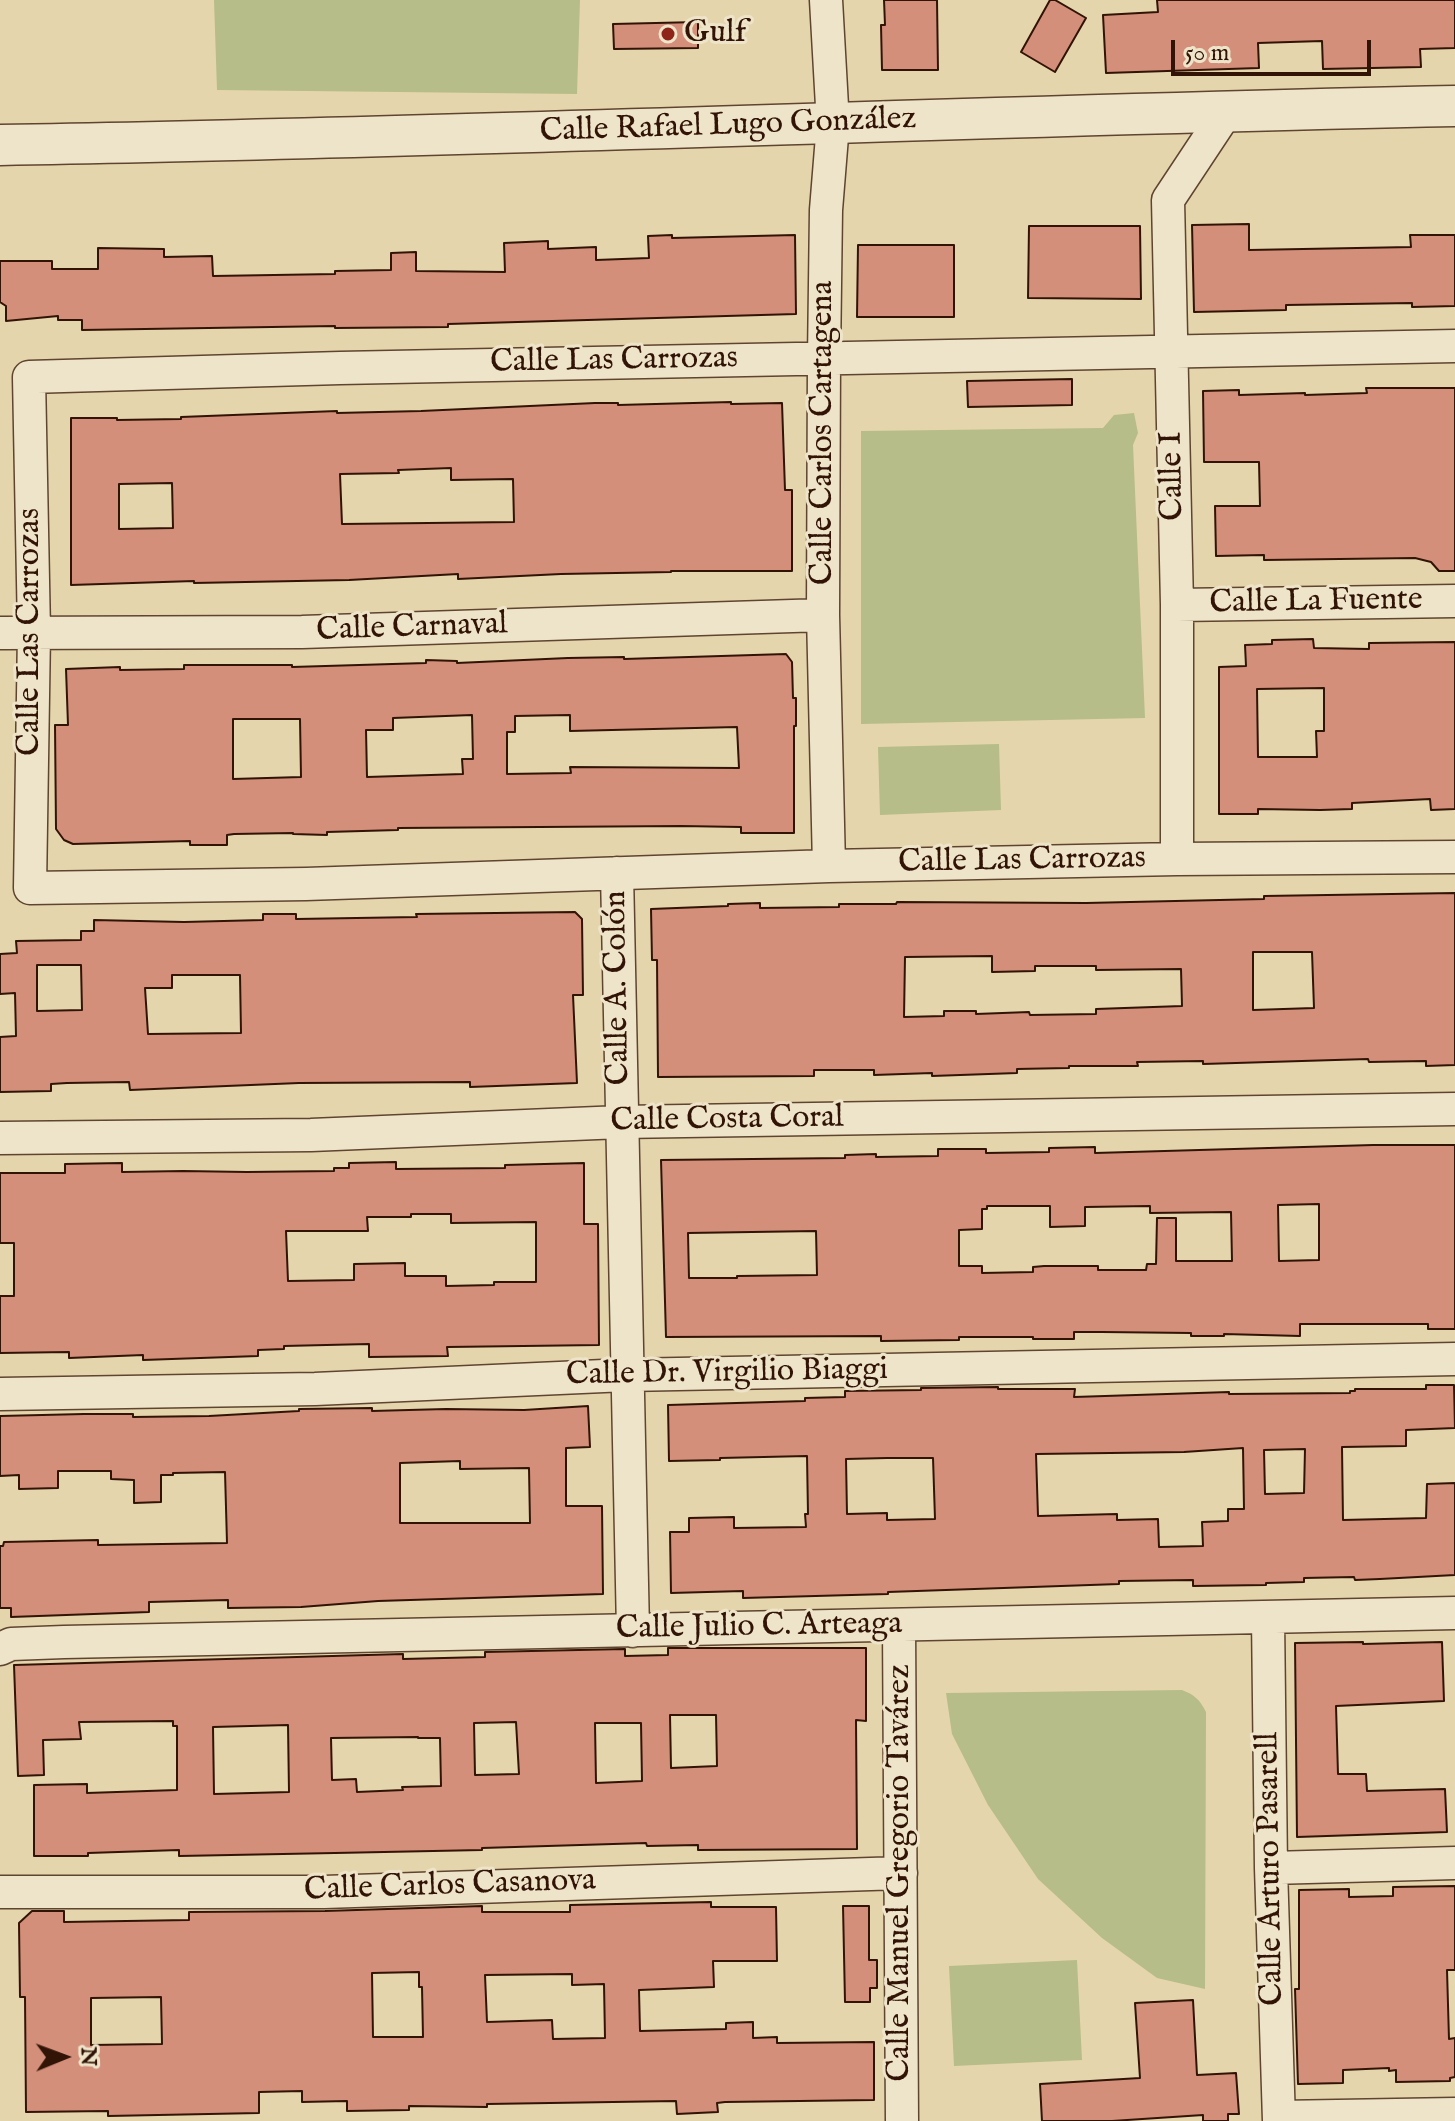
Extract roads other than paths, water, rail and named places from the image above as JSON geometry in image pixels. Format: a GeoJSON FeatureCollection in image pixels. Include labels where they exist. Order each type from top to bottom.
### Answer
{"type":"FeatureCollection","features":[{"type":"Feature","properties":{"kind":"street","name":"Calle Carlos Cartagena"},"geometry":{"type":"LineString","coordinates":[[826,0],[833,124],[826,210],[824,358],[823,615],[829,866]]}},
{"type":"Feature","properties":{"kind":"street","name":"Calle Rafael Lugo González"},"geometry":{"type":"LineString","coordinates":[[0,145],[325,139],[1455,106]]}},
{"type":"Feature","properties":{"kind":"street","name":"Calle I"},"geometry":{"type":"LineString","coordinates":[[1177,859],[1177,605],[1168,200],[1227,111]]}},
{"type":"Feature","properties":{"kind":"street","name":"Calle Las Carrozas"},"geometry":{"type":"LineString","coordinates":[[1455,346],[29,377],[34,632],[30,888],[306,884],[829,866],[1455,857]]}},
{"type":"Feature","properties":{"kind":"street","name":"Calle La Fuente"},"geometry":{"type":"LineString","coordinates":[[1177,605],[1455,601]]}},
{"type":"Feature","properties":{"kind":"street","name":"Calle Carnaval"},"geometry":{"type":"LineString","coordinates":[[0,633],[302,632],[823,615]]}},
{"type":"Feature","properties":{"kind":"street","name":"Calle A. Colón"},"geometry":{"type":"LineString","coordinates":[[617,873],[633,1631]]}},
{"type":"Feature","properties":{"kind":"street","name":"Calle Costa Coral"},"geometry":{"type":"LineString","coordinates":[[0,1138],[311,1135],[621,1122],[1455,1109]]}},
{"type":"Feature","properties":{"kind":"street","name":"Calle Dr. Virgilio Biaggi"},"geometry":{"type":"LineString","coordinates":[[0,1394],[315,1389],[626,1375],[1455,1359]]}},
{"type":"Feature","properties":{"kind":"street","name":"Calle Julio C. Arteaga"},"geometry":{"type":"LineString","coordinates":[[0,1649],[11,1644],[64,1642],[1455,1613]]}},
{"type":"Feature","properties":{"kind":"street","name":"Calle Arturo Pasarell"},"geometry":{"type":"LineString","coordinates":[[1268,1617],[1271,1868],[1279,2119]]}},
{"type":"Feature","properties":{"kind":"street","name":"Calle Manuel Gregorio Tavárez"},"geometry":{"type":"LineString","coordinates":[[899,1625],[902,2121]]}},
{"type":"Feature","properties":{"kind":"street"},"geometry":{"type":"LineString","coordinates":[[1271,1868],[1455,1863]]}},
{"type":"Feature","properties":{"kind":"street","name":"Calle Carlos Casanova"},"geometry":{"type":"LineString","coordinates":[[0,1892],[324,1892],[901,1873]]}},
{"type":"Feature","properties":{"kind":"street"},"geometry":{"type":"LineString","coordinates":[[1279,2119],[1455,2114]]}},
{"type":"Feature","properties":{"kind":"place","name":"Gulf"},"geometry":{"type":"Point","coordinates":[668,34]}}]}
